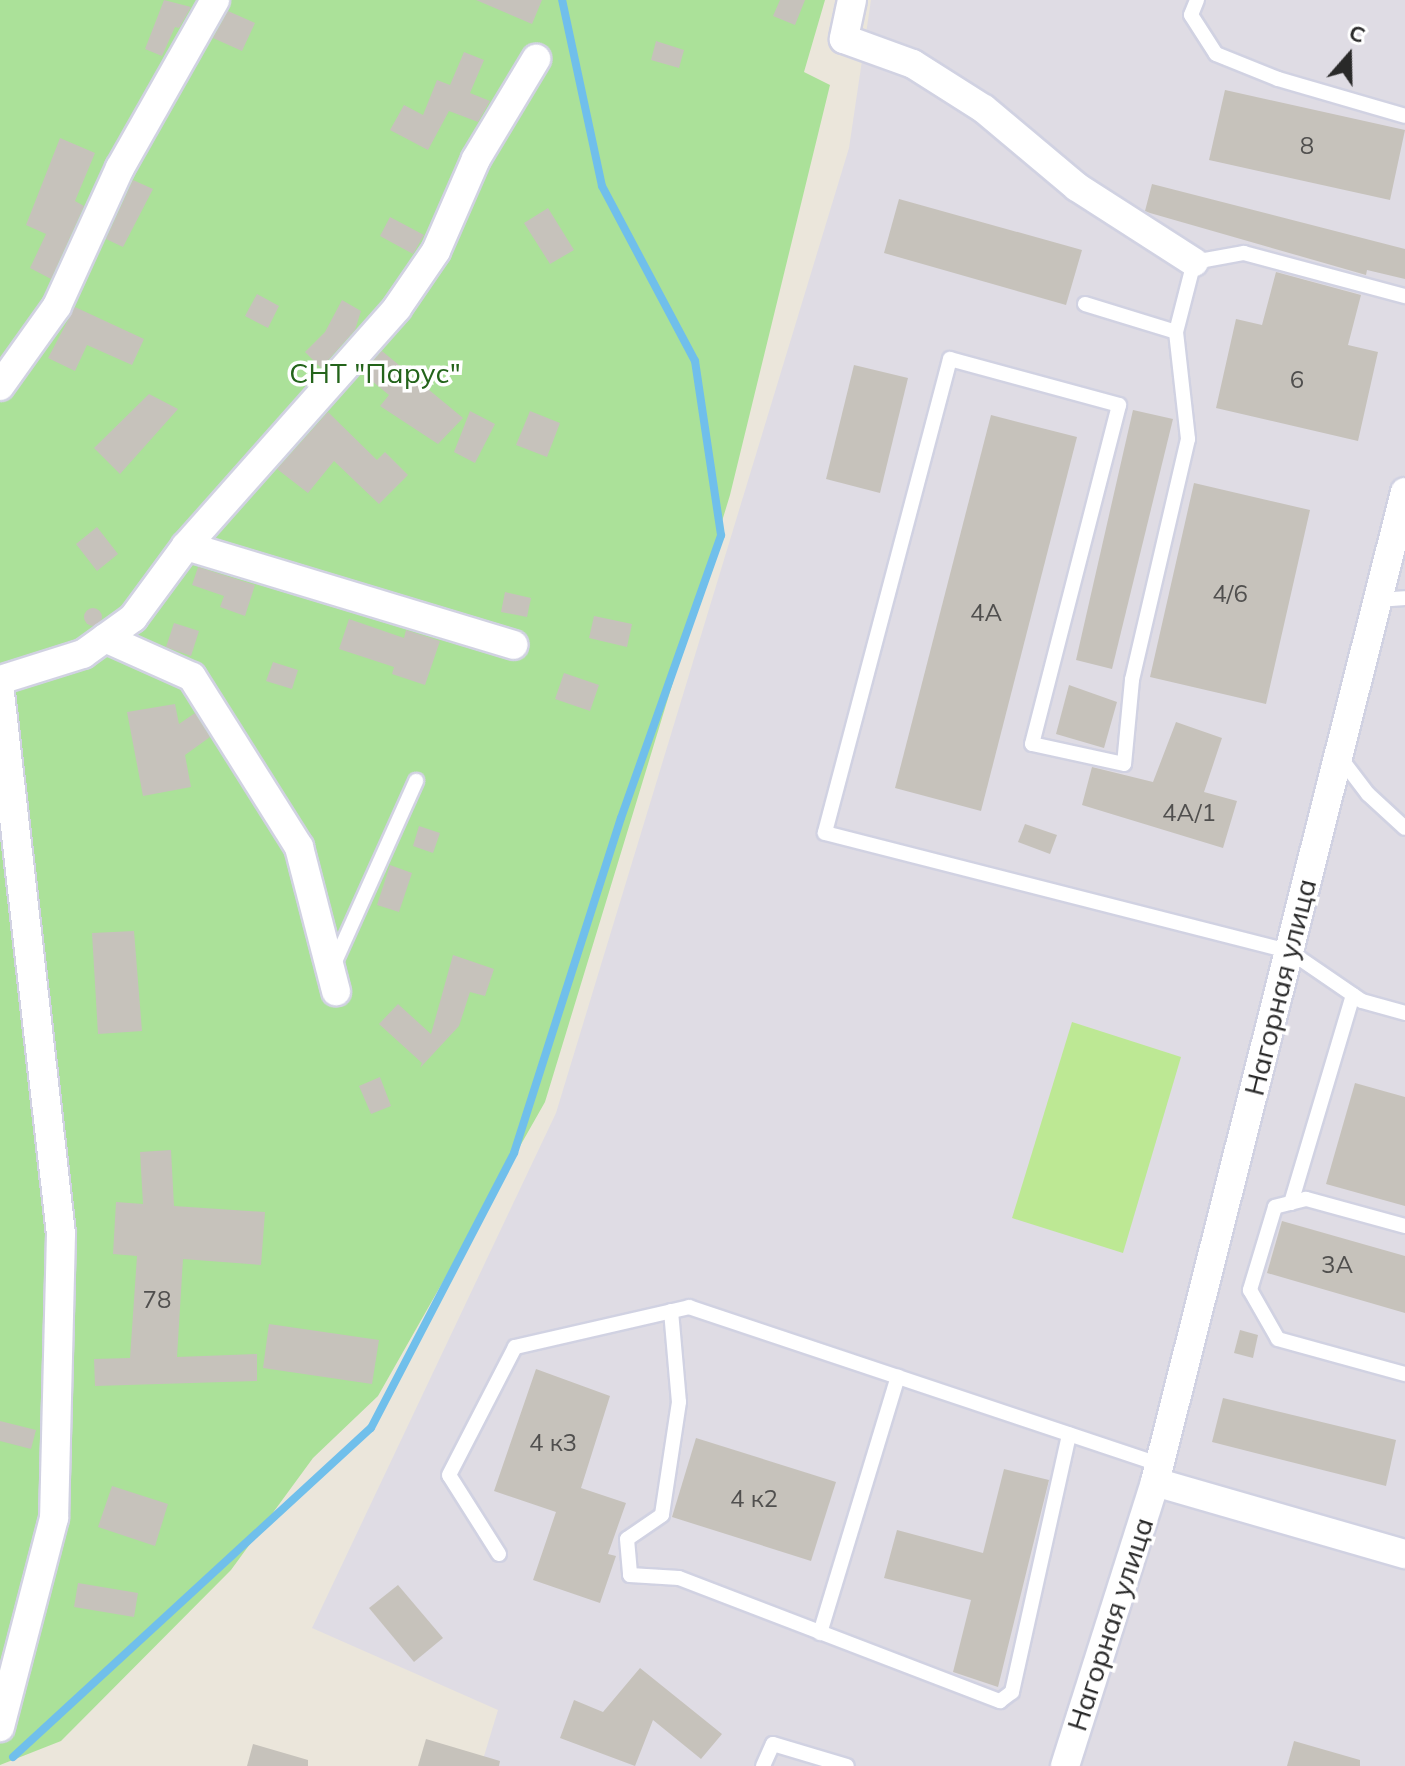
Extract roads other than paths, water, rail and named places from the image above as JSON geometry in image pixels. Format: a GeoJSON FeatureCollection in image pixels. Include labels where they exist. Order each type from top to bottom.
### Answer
{"type":"FeatureCollection","features":[{"type":"Feature","properties":{"kind":"street"},"geometry":{"type":"LineString","coordinates":[[0,386],[57,306],[120,168],[215,0]]}},
{"type":"Feature","properties":{"kind":"street"},"geometry":{"type":"LineString","coordinates":[[852,0],[844,39],[913,64],[984,109],[1077,187],[1194,262]]}},
{"type":"Feature","properties":{"kind":"street"},"geometry":{"type":"LineString","coordinates":[[0,680],[83,654],[133,618],[186,546],[397,308],[436,251],[476,159],[536,59]]}},
{"type":"Feature","properties":{"kind":"street","name":"Нагорная улица"},"geometry":{"type":"LineString","coordinates":[[1065,1766],[1158,1473],[1338,756],[1391,599],[1405,492]]}},
{"type":"Feature","properties":{"kind":"street"},"geometry":{"type":"LineString","coordinates":[[186,546],[513,645]]}},
{"type":"Feature","properties":{"kind":"street"},"geometry":{"type":"LineString","coordinates":[[105,638],[192,677],[299,847],[334,981]]}},
{"type":"Feature","properties":{"kind":"street"},"geometry":{"type":"LineString","coordinates":[[0,693],[10,865],[61,1234],[54,1518],[7,1689],[0,1727]]}},
{"type":"Feature","properties":{"kind":"street","name":"Нагорная улица"},"geometry":{"type":"LineString","coordinates":[[1158,1473],[1405,1554]]}},
{"type":"Feature","properties":{"kind":"lane"},"geometry":{"type":"LineString","coordinates":[[1197,0],[1191,15],[1216,54],[1278,79],[1405,116]]}},
{"type":"Feature","properties":{"kind":"lane"},"geometry":{"type":"LineString","coordinates":[[1405,296],[1244,253],[1194,262],[1176,332],[1188,439],[1132,680],[1124,764],[1032,744],[1119,405],[950,359],[825,833],[1289,951],[1353,995],[1405,1013]]}},
{"type":"Feature","properties":{"kind":"lane"},"geometry":{"type":"LineString","coordinates":[[1085,304],[1176,332]]}},
{"type":"Feature","properties":{"kind":"lane"},"geometry":{"type":"LineString","coordinates":[[1338,756],[1368,794],[1405,828]]}},
{"type":"Feature","properties":{"kind":"lane"},"geometry":{"type":"LineString","coordinates":[[334,981],[416,781]]}},
{"type":"Feature","properties":{"kind":"lane"},"geometry":{"type":"LineString","coordinates":[[1291,1203],[1353,995]]}},
{"type":"Feature","properties":{"kind":"lane"},"geometry":{"type":"LineString","coordinates":[[1405,1226],[1306,1199],[1275,1207],[1250,1290],[1278,1339],[1405,1374]]}},
{"type":"Feature","properties":{"kind":"lane"},"geometry":{"type":"LineString","coordinates":[[499,1554],[449,1475],[515,1347],[689,1307],[1069,1434],[1158,1473]]}},
{"type":"Feature","properties":{"kind":"lane"},"geometry":{"type":"LineString","coordinates":[[671,1311],[679,1402],[665,1500],[662,1515],[627,1539],[630,1575],[679,1578],[1000,1701],[1012,1692],[1069,1434]]}},
{"type":"Feature","properties":{"kind":"lane"},"geometry":{"type":"LineString","coordinates":[[820,1633],[898,1377]]}},
{"type":"Feature","properties":{"kind":"lane"},"geometry":{"type":"LineString","coordinates":[[763,1766],[773,1744],[847,1766]]}},
{"type":"Feature","properties":{"kind":"waterway"},"geometry":{"type":"LineString","coordinates":[[13,1757],[371,1428],[514,1153],[621,818],[721,535],[695,361],[602,186],[562,0]]}},
{"type":"Feature","properties":{"kind":"park label","name":"СНТ \"Парус\""},"geometry":{"type":"Point","coordinates":[375,373]}}]}
